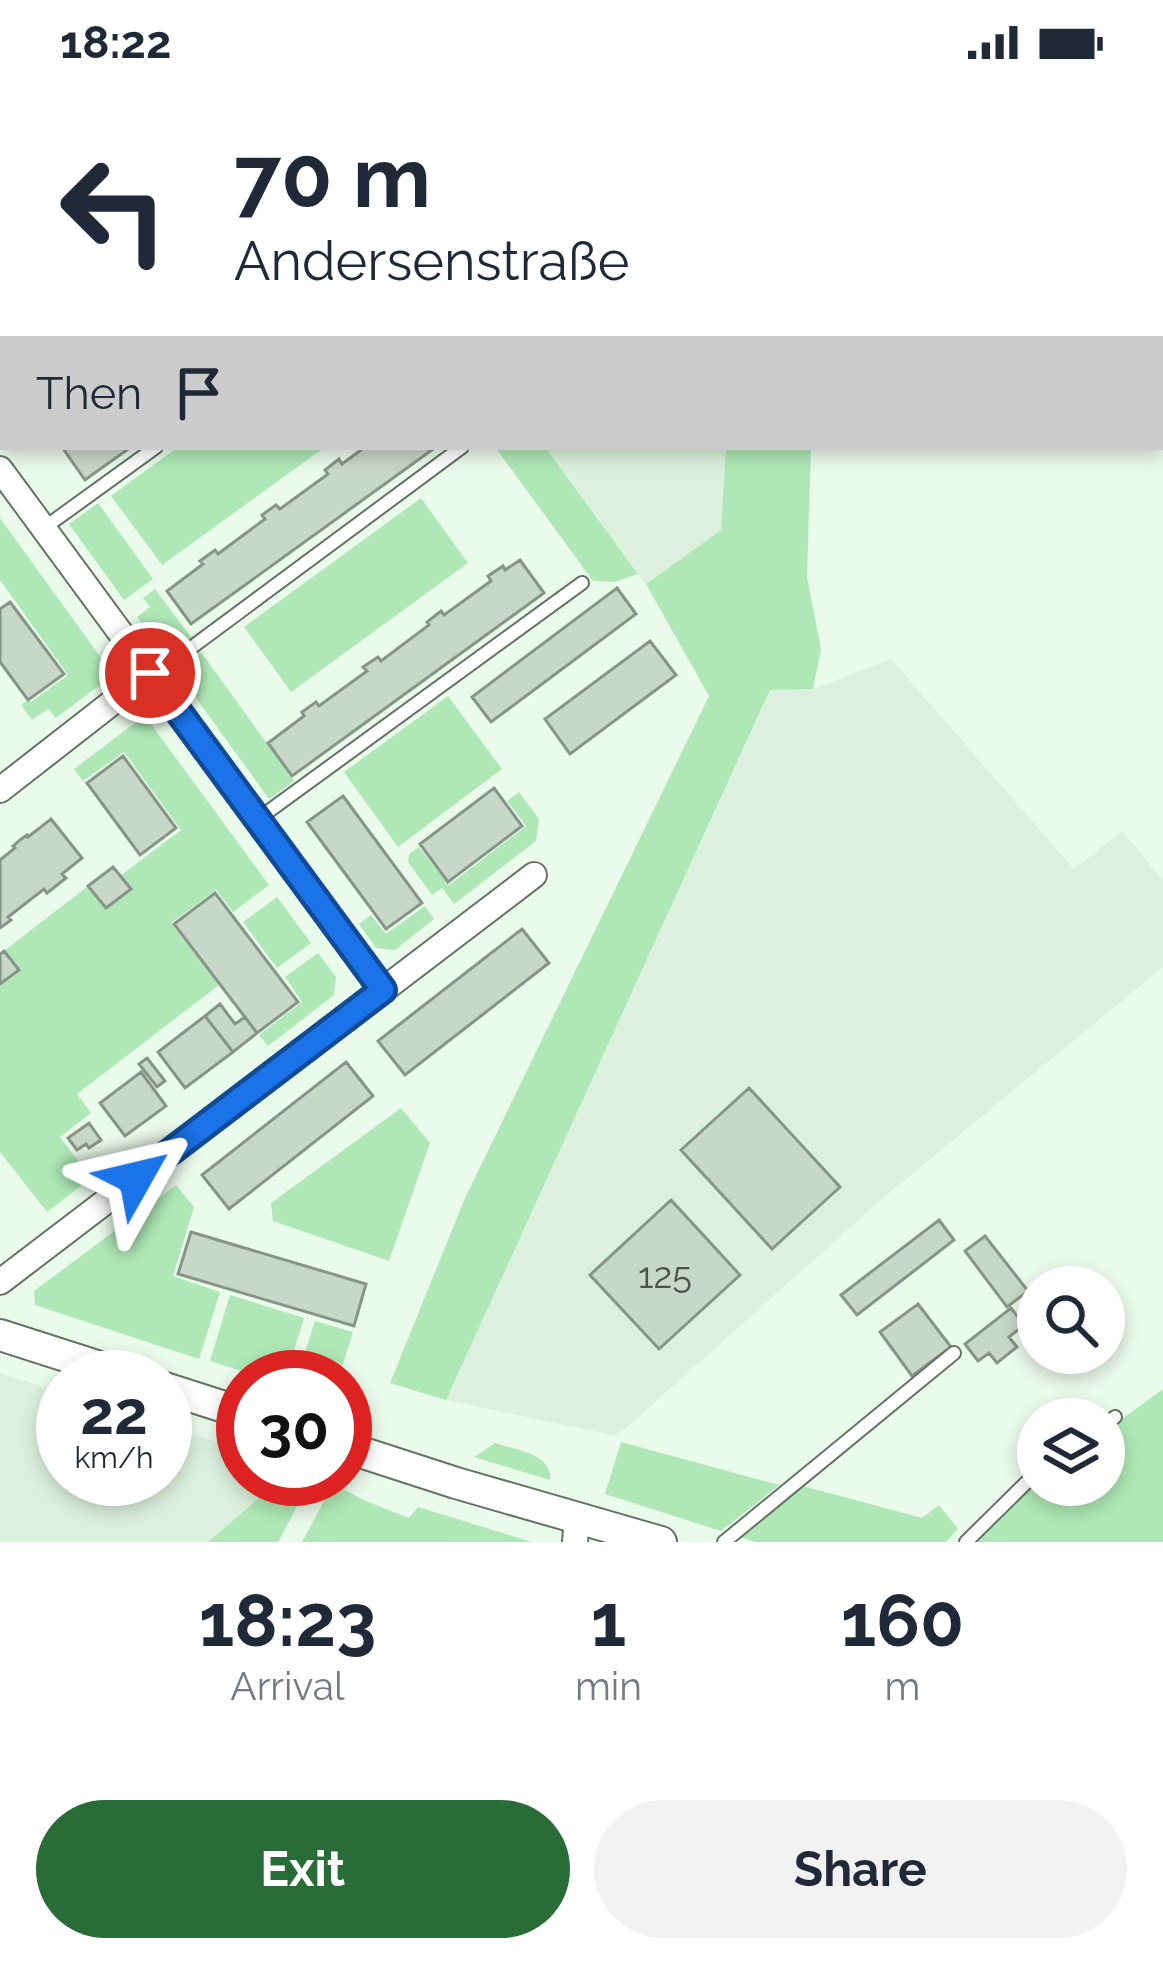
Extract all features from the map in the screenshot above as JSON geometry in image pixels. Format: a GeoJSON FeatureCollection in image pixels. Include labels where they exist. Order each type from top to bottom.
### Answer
{"type":"FeatureCollection","features":[{"type":"Feature","properties":{"kind":"street"},"geometry":{"type":"LineString","coordinates":[[0,470],[383,990]]}},
{"type":"Feature","properties":{"kind":"street"},"geometry":{"type":"LineString","coordinates":[[0,790],[152,675]]}},
{"type":"Feature","properties":{"kind":"street"},"geometry":{"type":"LineString","coordinates":[[0,1282],[534,875]]}},
{"type":"Feature","properties":{"kind":"street"},"geometry":{"type":"LineString","coordinates":[[0,1335],[47,1350]]}},
{"type":"Feature","properties":{"kind":"street"},"geometry":{"type":"LineString","coordinates":[[372,1456],[576,1529],[662,1542]]}},
{"type":"Feature","properties":{"kind":"lane"},"geometry":{"type":"LineString","coordinates":[[44,528],[152,450]]}},
{"type":"Feature","properties":{"kind":"lane"},"geometry":{"type":"LineString","coordinates":[[152,675],[458,450]]}},
{"type":"Feature","properties":{"kind":"lane"},"geometry":{"type":"LineString","coordinates":[[258,820],[582,583]]}},
{"type":"Feature","properties":{"kind":"lane"},"geometry":{"type":"LineString","coordinates":[[724,1542],[954,1353]]}},
{"type":"Feature","properties":{"kind":"lane"},"geometry":{"type":"LineString","coordinates":[[966,1542],[1017,1492]]}},
{"type":"Feature","properties":{"kind":"shaded area"},"geometry":{"type":"Polygon","coordinates":[[[547,450],[726,450],[721,530],[646,584],[547,450]]]}},
{"type":"Feature","properties":{"kind":"shaded area"},"geometry":{"type":"Polygon","coordinates":[[[891,659],[1074,869],[1122,831],[1163,880],[1163,967],[883,1198],[617,1436],[446,1400],[771,690],[813,689],[891,659]]]}},
{"type":"Feature","properties":{"kind":"shaded area"},"geometry":{"type":"Polygon","coordinates":[[[0,1373],[36,1384],[36,1506],[192,1506],[192,1434],[216,1442],[216,1506],[250,1506],[208,1542],[0,1542],[0,1373]]]}},
{"type":"Feature","properties":{"kind":"green space"},"geometry":{"type":"Polygon","coordinates":[[[174,450],[321,450],[162,565],[111,496],[174,450]]]}},
{"type":"Feature","properties":{"kind":"green space"},"geometry":{"type":"Polygon","coordinates":[[[497,450],[547,450],[638,574],[615,582],[593,581],[497,450]]]}},
{"type":"Feature","properties":{"kind":"green space"},"geometry":{"type":"Polygon","coordinates":[[[726,450],[811,450],[807,577],[821,649],[813,689],[770,690],[446,1400],[390,1383],[465,1198],[709,696],[646,584],[721,530],[726,450]]]}},
{"type":"Feature","properties":{"kind":"green space"},"geometry":{"type":"Polygon","coordinates":[[[421,498],[468,563],[291,692],[244,627],[421,498]]]}},
{"type":"Feature","properties":{"kind":"green space"},"geometry":{"type":"Polygon","coordinates":[[[98,503],[153,579],[124,600],[69,524],[98,503]]]}},
{"type":"Feature","properties":{"kind":"green space"},"geometry":{"type":"Polygon","coordinates":[[[0,518],[104,662],[105,681],[56,718],[48,709],[32,720],[21,705],[68,675],[0,580],[0,518]]]}},
{"type":"Feature","properties":{"kind":"green space"},"geometry":{"type":"Polygon","coordinates":[[[155,589],[191,637],[166,656],[137,617],[150,607],[143,598],[155,589]]]}},
{"type":"Feature","properties":{"kind":"green space"},"geometry":{"type":"Polygon","coordinates":[[[201,652],[294,781],[269,799],[180,676],[192,667],[188,661],[201,652]]]}},
{"type":"Feature","properties":{"kind":"green space"},"geometry":{"type":"Polygon","coordinates":[[[448,696],[502,769],[398,847],[344,772],[448,696]]]}},
{"type":"Feature","properties":{"kind":"green space"},"geometry":{"type":"Polygon","coordinates":[[[136,722],[151,724],[269,885],[233,912],[216,890],[171,923],[219,985],[77,1094],[91,1113],[60,1137],[91,1178],[47,1212],[0,1152],[0,984],[18,969],[4,951],[88,886],[106,907],[130,889],[120,876],[181,830],[124,752],[83,781],[74,769],[136,722]]]}},
{"type":"Feature","properties":{"kind":"green space"},"geometry":{"type":"Polygon","coordinates":[[[519,792],[539,819],[536,841],[454,904],[442,888],[432,895],[408,862],[409,854],[419,847],[449,885],[526,826],[507,801],[519,792]]]}},
{"type":"Feature","properties":{"kind":"green space"},"geometry":{"type":"Polygon","coordinates":[[[277,897],[311,943],[277,968],[243,922],[277,897]]]}},
{"type":"Feature","properties":{"kind":"green space"},"geometry":{"type":"Polygon","coordinates":[[[425,906],[434,919],[395,950],[376,948],[359,924],[371,915],[386,934],[425,906]]]}},
{"type":"Feature","properties":{"kind":"green space"},"geometry":{"type":"Polygon","coordinates":[[[318,953],[336,977],[334,995],[268,1046],[259,1035],[302,1002],[285,977],[318,953]]]}},
{"type":"Feature","properties":{"kind":"green space"},"geometry":{"type":"Polygon","coordinates":[[[401,1108],[430,1143],[389,1261],[273,1221],[271,1203],[401,1108]]]}},
{"type":"Feature","properties":{"kind":"green space"},"geometry":{"type":"Polygon","coordinates":[[[176,1185],[194,1207],[173,1276],[220,1292],[199,1359],[192,1357],[192,1350],[172,1350],[35,1305],[34,1291],[176,1185]]]}},
{"type":"Feature","properties":{"kind":"green space"},"geometry":{"type":"Polygon","coordinates":[[[230,1295],[304,1318],[294,1350],[216,1350],[216,1363],[210,1361],[230,1295]]]}},
{"type":"Feature","properties":{"kind":"green space"},"geometry":{"type":"Polygon","coordinates":[[[315,1321],[353,1332],[347,1350],[306,1350],[315,1321]]]}},
{"type":"Feature","properties":{"kind":"green space"},"geometry":{"type":"Polygon","coordinates":[[[1163,1389],[1163,1542],[975,1542],[1017,1501],[1017,1506],[1125,1506],[1125,1417],[1163,1389]]]}},
{"type":"Feature","properties":{"kind":"green space"},"geometry":{"type":"Polygon","coordinates":[[[621,1442],[779,1485],[721,1531],[605,1494],[621,1442]]]}},
{"type":"Feature","properties":{"kind":"green space"},"geometry":{"type":"Polygon","coordinates":[[[495,1443],[539,1458],[550,1480],[474,1457],[495,1443]]]}},
{"type":"Feature","properties":{"kind":"green space"},"geometry":{"type":"Polygon","coordinates":[[[803,1486],[922,1518],[939,1505],[958,1529],[946,1542],[756,1542],[740,1537],[803,1486]]]}},
{"type":"Feature","properties":{"kind":"green space"},"geometry":{"type":"Polygon","coordinates":[[[372,1503],[409,1518],[418,1507],[532,1542],[302,1542],[321,1506],[372,1503]]]}},
{"type":"Feature","properties":{"kind":"green space"},"geometry":{"type":"Polygon","coordinates":[[[250,1506],[297,1506],[278,1542],[208,1542],[250,1506]]]}},
{"type":"Feature","properties":{"kind":"building"},"geometry":{"type":"Polygon","coordinates":[[[64,450],[127,450],[85,480],[64,450]]]}},
{"type":"Feature","properties":{"kind":"building"},"geometry":{"type":"Polygon","coordinates":[[[361,450],[432,450],[191,624],[167,591],[203,564],[200,561],[215,550],[218,554],[265,519],[262,515],[276,505],[280,509],[328,474],[325,470],[339,459],[342,464],[361,450]]]}},
{"type":"Feature","properties":{"kind":"building"},"geometry":{"type":"Polygon","coordinates":[[[520,560],[544,593],[292,776],[268,743],[304,716],[302,712],[316,702],[319,706],[367,671],[363,667],[378,657],[381,661],[441,611],[444,615],[491,581],[488,576],[520,560]]]}},
{"type":"Feature","properties":{"kind":"building"},"geometry":{"type":"Polygon","coordinates":[[[617,588],[636,614],[491,722],[472,697],[617,588]]]}},
{"type":"Feature","properties":{"kind":"building"},"geometry":{"type":"Polygon","coordinates":[[[10,602],[64,674],[28,700],[0,662],[0,609],[10,602]]]}},
{"type":"Feature","properties":{"kind":"building"},"geometry":{"type":"Polygon","coordinates":[[[650,641],[676,675],[570,754],[545,719],[650,641]]]}},
{"type":"Feature","properties":{"kind":"building"},"geometry":{"type":"Polygon","coordinates":[[[123,756],[176,828],[140,855],[87,783],[123,756]]]}},
{"type":"Feature","properties":{"kind":"building"},"geometry":{"type":"Polygon","coordinates":[[[494,788],[522,826],[448,882],[420,844],[494,788]]]}},
{"type":"Feature","properties":{"kind":"building"},"geometry":{"type":"Polygon","coordinates":[[[343,796],[422,903],[386,929],[307,822],[343,796]]]}},
{"type":"Feature","properties":{"kind":"building"},"geometry":{"type":"Polygon","coordinates":[[[51,819],[82,858],[62,874],[66,878],[47,893],[44,889],[0,928],[0,860],[51,819]]]}},
{"type":"Feature","properties":{"kind":"building"},"geometry":{"type":"Polygon","coordinates":[[[113,867],[131,889],[106,908],[88,886],[113,867]]]}},
{"type":"Feature","properties":{"kind":"building"},"geometry":{"type":"Polygon","coordinates":[[[215,893],[298,1002],[257,1033],[174,924],[215,893]]]}},
{"type":"Feature","properties":{"kind":"building"},"geometry":{"type":"Polygon","coordinates":[[[522,929],[549,963],[405,1075],[378,1041],[522,929]]]}},
{"type":"Feature","properties":{"kind":"building"},"geometry":{"type":"Polygon","coordinates":[[[4,951],[19,970],[0,984],[0,954],[4,951]]]}},
{"type":"Feature","properties":{"kind":"building"},"geometry":{"type":"Polygon","coordinates":[[[220,1004],[235,1024],[245,1017],[257,1033],[233,1052],[205,1016],[220,1004]]]}},
{"type":"Feature","properties":{"kind":"building"},"geometry":{"type":"Polygon","coordinates":[[[205,1016],[233,1052],[185,1088],[158,1052],[205,1016]]]}},
{"type":"Feature","properties":{"kind":"building"},"geometry":{"type":"Polygon","coordinates":[[[147,1058],[165,1081],[157,1087],[139,1064],[147,1058]]]}},
{"type":"Feature","properties":{"kind":"building"},"geometry":{"type":"Polygon","coordinates":[[[346,1062],[373,1096],[229,1209],[202,1175],[346,1062]]]}},
{"type":"Feature","properties":{"kind":"building"},"geometry":{"type":"Polygon","coordinates":[[[141,1072],[166,1106],[125,1136],[100,1103],[141,1072]]]}},
{"type":"Feature","properties":{"kind":"building"},"geometry":{"type":"Polygon","coordinates":[[[749,1088],[840,1187],[772,1249],[681,1150],[749,1088]]]}},
{"type":"Feature","properties":{"kind":"building"},"geometry":{"type":"Polygon","coordinates":[[[89,1123],[101,1140],[77,1150],[68,1138],[89,1123]]]}},
{"type":"Feature","properties":{"kind":"building"},"geometry":{"type":"Polygon","coordinates":[[[671,1200],[740,1275],[659,1349],[590,1275],[671,1200]]]}},
{"type":"Feature","properties":{"kind":"building"},"geometry":{"type":"Polygon","coordinates":[[[939,1220],[954,1240],[857,1315],[841,1295],[939,1220]]]}},
{"type":"Feature","properties":{"kind":"building"},"geometry":{"type":"Polygon","coordinates":[[[191,1232],[366,1284],[354,1326],[178,1274],[191,1232]]]}},
{"type":"Feature","properties":{"kind":"building"},"geometry":{"type":"Polygon","coordinates":[[[985,1236],[1017,1277],[1017,1299],[1007,1307],[965,1251],[985,1236]]]}},
{"type":"Feature","properties":{"kind":"building"},"geometry":{"type":"Polygon","coordinates":[[[918,1304],[951,1347],[912,1376],[880,1332],[918,1304]]]}},
{"type":"Feature","properties":{"kind":"building"},"geometry":{"type":"Polygon","coordinates":[[[1011,1308],[1017,1316],[1017,1331],[1009,1337],[1017,1347],[997,1363],[989,1353],[978,1361],[965,1344],[1011,1308]]]}},
{"type":"Feature","properties":{"kind":"route"},"geometry":{"type":"LineString","coordinates":[[136,1178],[383,990],[150,673]]}}]}
